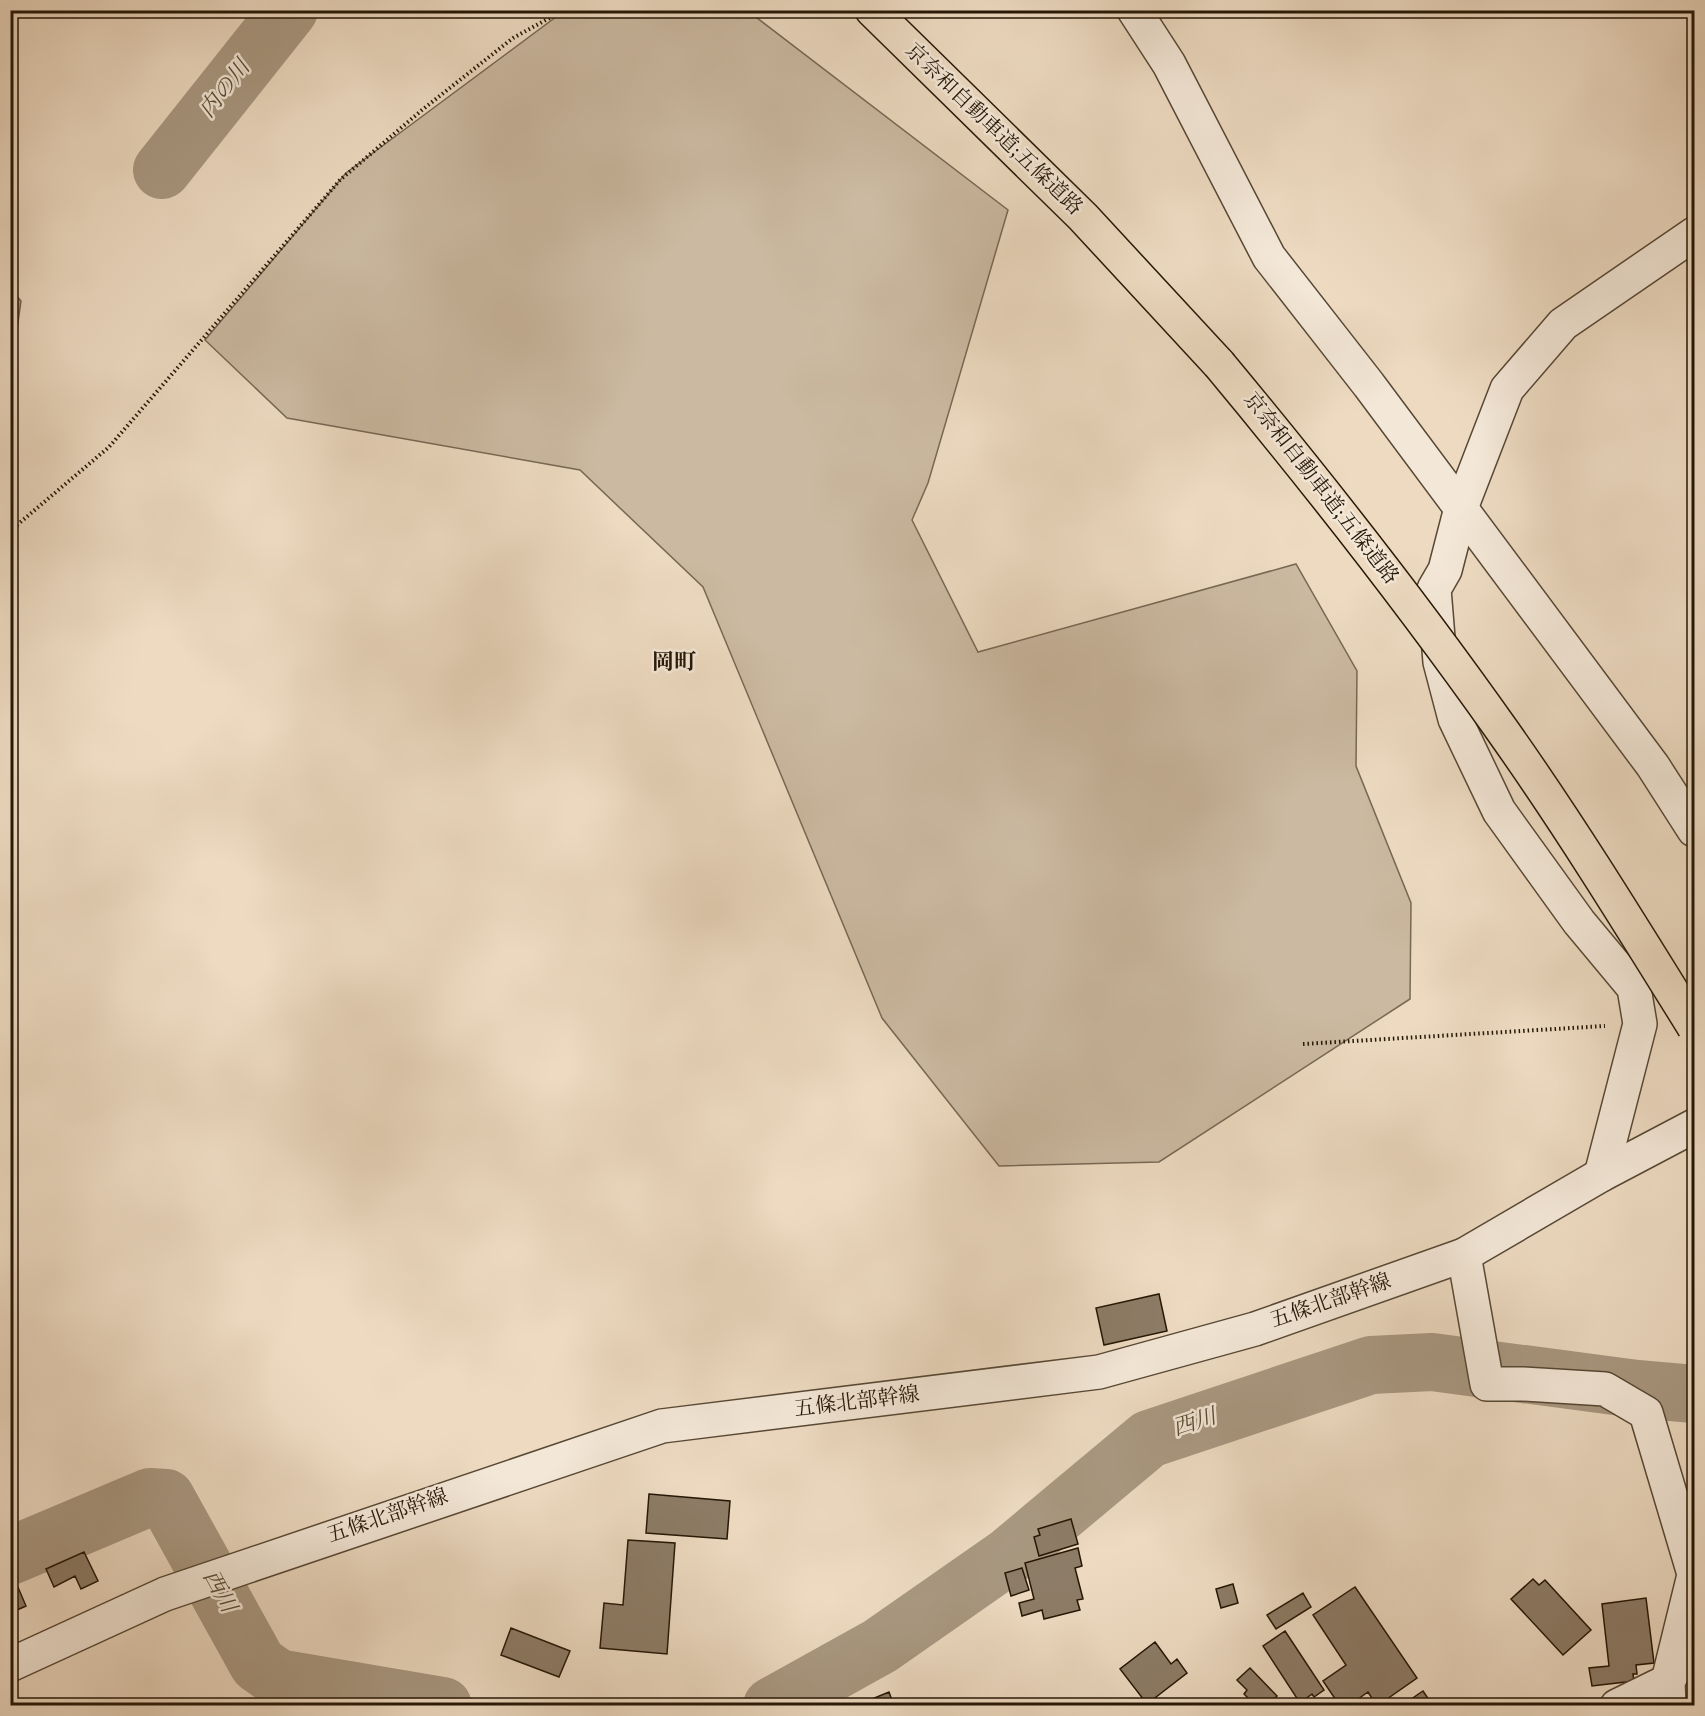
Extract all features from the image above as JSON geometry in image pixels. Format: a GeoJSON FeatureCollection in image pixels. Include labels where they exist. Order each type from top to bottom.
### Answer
{"type":"FeatureCollection","features":[{"type":"Feature","properties":{"kind":"highway","name":"京奈和自動車道;五條道路"},"geometry":{"type":"LineString","coordinates":[[872,10],[1083,217],[1219,364],[1302,464],[1380,564],[1503,731],[1608,889],[1695,1027]]}},
{"type":"Feature","properties":{"kind":"street"},"geometry":{"type":"LineString","coordinates":[[1134,10],[1169,64],[1269,257],[1369,385],[1653,766],[1695,830]]}},
{"type":"Feature","properties":{"kind":"street"},"geometry":{"type":"LineString","coordinates":[[1600,1175],[1640,1024],[1634,988],[1579,922],[1498,811],[1455,718],[1440,662],[1434,589],[1445,570],[1461,508],[1507,389],[1563,324],[1695,234]]}},
{"type":"Feature","properties":{"kind":"street","name":"五條北部幹線"},"geometry":{"type":"LineString","coordinates":[[10,1665],[165,1594],[662,1426],[1099,1372],[1255,1329],[1464,1255],[1600,1175],[1695,1126]]}},
{"type":"Feature","properties":{"kind":"street"},"geometry":{"type":"LineString","coordinates":[[1464,1255],[1487,1384],[1605,1389],[1646,1413],[1695,1575],[1669,1693]]}},
{"type":"Feature","properties":{"kind":"street"},"geometry":{"type":"LineString","coordinates":[[1669,1693],[1695,1635]]}},
{"type":"Feature","properties":{"kind":"street"},"geometry":{"type":"LineString","coordinates":[[1617,1706],[1669,1693]]}},
{"type":"Feature","properties":{"kind":"path"},"geometry":{"type":"LineString","coordinates":[[10,531],[109,447],[340,180],[422,110],[513,38],[564,10]]}},
{"type":"Feature","properties":{"kind":"path"},"geometry":{"type":"LineString","coordinates":[[1303,1044],[1640,1024]]}},
{"type":"Feature","properties":{"kind":"shaded area"},"geometry":{"type":"Polygon","coordinates":[[[564,11],[748,11],[1008,210],[928,483],[912,520],[978,652],[1296,564],[1357,671],[1356,766],[1411,903],[1410,999],[1159,1162],[999,1166],[882,1018],[703,587],[580,470],[287,418],[205,340],[346,173],[564,11]]]}},
{"type":"Feature","properties":{"kind":"shaded area"},"geometry":{"type":"Polygon","coordinates":[[[11,289],[21,301],[11,372],[11,289]]]}},
{"type":"Feature","properties":{"kind":"building"},"geometry":{"type":"Polygon","coordinates":[[[1159,1294],[1167,1331],[1104,1345],[1096,1308],[1159,1294]]]}},
{"type":"Feature","properties":{"kind":"building"},"geometry":{"type":"Polygon","coordinates":[[[649,1494],[730,1501],[727,1539],[646,1533],[649,1494]]]}},
{"type":"Feature","properties":{"kind":"building"},"geometry":{"type":"Polygon","coordinates":[[[1071,1519],[1078,1544],[1039,1556],[1034,1537],[1040,1535],[1038,1529],[1071,1519]]]}},
{"type":"Feature","properties":{"kind":"building"},"geometry":{"type":"Polygon","coordinates":[[[628,1540],[675,1543],[667,1654],[600,1648],[604,1603],[623,1605],[628,1540]]]}},
{"type":"Feature","properties":{"kind":"building"},"geometry":{"type":"Polygon","coordinates":[[[1078,1548],[1082,1566],[1075,1568],[1083,1599],[1077,1600],[1080,1610],[1044,1619],[1042,1610],[1022,1616],[1019,1603],[1034,1599],[1025,1563],[1078,1548]]]}},
{"type":"Feature","properties":{"kind":"building"},"geometry":{"type":"Polygon","coordinates":[[[84,1552],[98,1581],[81,1589],[75,1576],[54,1587],[46,1569],[84,1552]]]}},
{"type":"Feature","properties":{"kind":"building"},"geometry":{"type":"Polygon","coordinates":[[[1022,1568],[1029,1590],[1011,1596],[1005,1573],[1022,1568]]]}},
{"type":"Feature","properties":{"kind":"building"},"geometry":{"type":"Polygon","coordinates":[[[1533,1579],[1539,1585],[1545,1580],[1591,1630],[1563,1655],[1511,1599],[1533,1579]]]}},
{"type":"Feature","properties":{"kind":"building"},"geometry":{"type":"Polygon","coordinates":[[[1233,1584],[1238,1603],[1221,1608],[1216,1589],[1233,1584]]]}},
{"type":"Feature","properties":{"kind":"building"},"geometry":{"type":"Polygon","coordinates":[[[17,1585],[26,1606],[10,1613],[10,1588],[17,1585]]]}},
{"type":"Feature","properties":{"kind":"building"},"geometry":{"type":"Polygon","coordinates":[[[1355,1587],[1417,1678],[1377,1706],[1368,1692],[1348,1706],[1340,1706],[1323,1681],[1346,1665],[1313,1615],[1355,1587]]]}},
{"type":"Feature","properties":{"kind":"building"},"geometry":{"type":"Polygon","coordinates":[[[1303,1593],[1311,1607],[1276,1629],[1267,1615],[1303,1593]]]}},
{"type":"Feature","properties":{"kind":"building"},"geometry":{"type":"Polygon","coordinates":[[[1646,1598],[1654,1663],[1636,1665],[1637,1674],[1633,1674],[1634,1681],[1592,1686],[1589,1668],[1609,1666],[1602,1604],[1646,1598]]]}},
{"type":"Feature","properties":{"kind":"building"},"geometry":{"type":"Polygon","coordinates":[[[511,1628],[570,1651],[559,1677],[501,1655],[511,1628]]]}},
{"type":"Feature","properties":{"kind":"building"},"geometry":{"type":"Polygon","coordinates":[[[1285,1631],[1324,1690],[1314,1697],[1312,1694],[1300,1703],[1263,1646],[1285,1631]]]}},
{"type":"Feature","properties":{"kind":"building"},"geometry":{"type":"Polygon","coordinates":[[[1155,1642],[1171,1664],[1177,1659],[1187,1673],[1147,1704],[1120,1669],[1155,1642]]]}},
{"type":"Feature","properties":{"kind":"building"},"geometry":{"type":"Polygon","coordinates":[[[1250,1668],[1277,1696],[1267,1706],[1256,1706],[1244,1694],[1247,1690],[1237,1680],[1250,1668]]]}},
{"type":"Feature","properties":{"kind":"building"},"geometry":{"type":"Polygon","coordinates":[[[1423,1691],[1433,1706],[1401,1706],[1423,1691]]]}},
{"type":"Feature","properties":{"kind":"building"},"geometry":{"type":"Polygon","coordinates":[[[889,1692],[894,1706],[855,1706],[889,1692]]]}},
{"type":"Feature","properties":{"kind":"waterway","name":"内の川"},"geometry":{"type":"LineString","coordinates":[[162,170],[289,10]]}},
{"type":"Feature","properties":{"kind":"waterway","name":"西川"},"geometry":{"type":"LineString","coordinates":[[772,1706],[880,1646],[1009,1556],[1149,1439],[1371,1365],[1432,1362],[1637,1389],[1694,1394]]}},
{"type":"Feature","properties":{"kind":"waterway","name":"西川"},"geometry":{"type":"LineString","coordinates":[[10,1556],[150,1497],[166,1498],[258,1664],[278,1678],[443,1706]]}},
{"type":"Feature","properties":{"kind":"district","name":"岡町"},"geometry":{"type":"Point","coordinates":[674,664]}}]}
